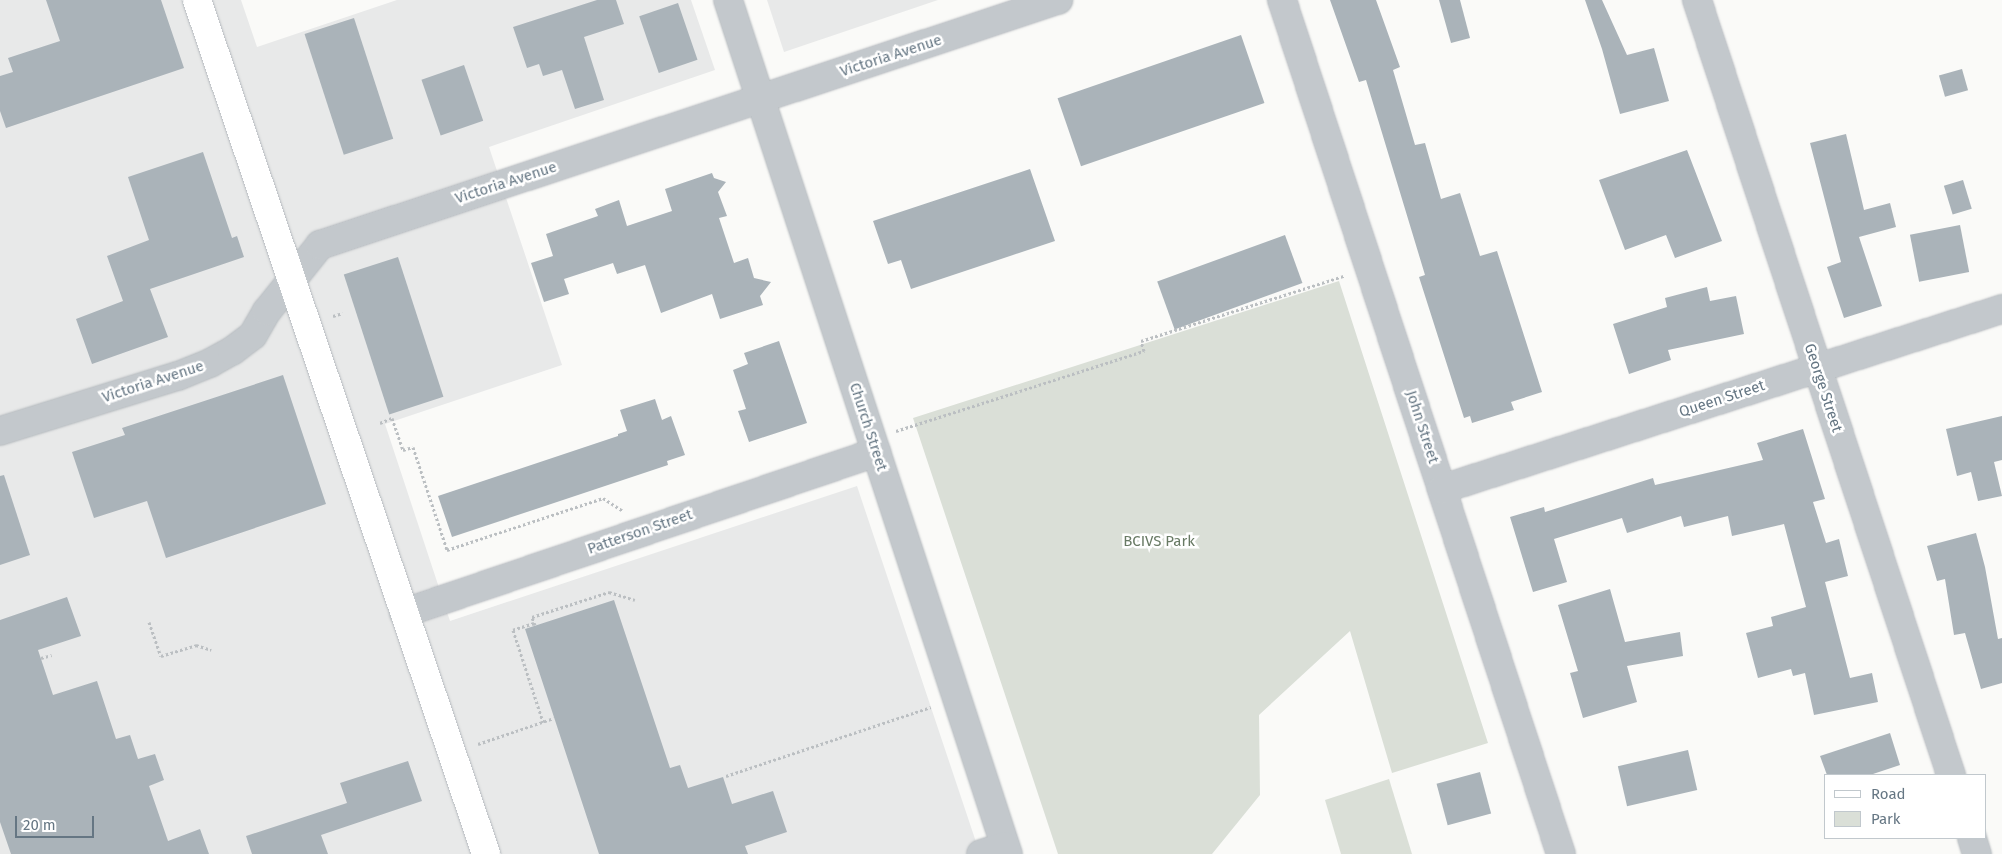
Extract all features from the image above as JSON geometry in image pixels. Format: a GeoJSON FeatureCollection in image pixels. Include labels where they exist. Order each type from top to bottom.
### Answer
{"type":"FeatureCollection","features":[{"type":"Feature","properties":{"kind":"main road"},"geometry":{"type":"LineString","coordinates":[[197,0],[486,854]]}},
{"type":"Feature","properties":{"kind":"street","name":"Church Street"},"geometry":{"type":"LineString","coordinates":[[728,0],[761,98],[885,442],[998,851]]}},
{"type":"Feature","properties":{"kind":"street","name":"Victoria Avenue"},"geometry":{"type":"LineString","coordinates":[[0,431],[178,376],[210,364],[251,337],[267,311],[320,245],[1058,0]]}},
{"type":"Feature","properties":{"kind":"street","name":"John Street"},"geometry":{"type":"LineString","coordinates":[[1282,0],[1561,854]]}},
{"type":"Feature","properties":{"kind":"street","name":"George Street"},"geometry":{"type":"LineString","coordinates":[[1697,0],[1951,774]]}},
{"type":"Feature","properties":{"kind":"street","name":"Queen Street"},"geometry":{"type":"LineString","coordinates":[[1442,489],[2002,309]]}},
{"type":"Feature","properties":{"kind":"street","name":"Patterson Street"},"geometry":{"type":"LineString","coordinates":[[404,613],[885,442]]}},
{"type":"Feature","properties":{"kind":"street"},"geometry":{"type":"LineString","coordinates":[[1972,839],[1977,854]]}},
{"type":"Feature","properties":{"kind":"path"},"geometry":{"type":"LineString","coordinates":[[885,442],[1144,351],[1141,341],[1350,274]]}},
{"type":"Feature","properties":{"kind":"path"},"geometry":{"type":"LineString","coordinates":[[333,316],[343,313]]}},
{"type":"Feature","properties":{"kind":"path"},"geometry":{"type":"LineString","coordinates":[[380,423],[392,418],[403,450],[413,447],[447,550],[604,498],[625,512]]}},
{"type":"Feature","properties":{"kind":"path"},"geometry":{"type":"LineString","coordinates":[[544,722],[513,630],[535,624],[532,617],[609,592],[635,600]]}},
{"type":"Feature","properties":{"kind":"path"},"geometry":{"type":"LineString","coordinates":[[149,622],[161,656],[196,645],[211,650]]}},
{"type":"Feature","properties":{"kind":"path"},"geometry":{"type":"LineString","coordinates":[[41,658],[52,655]]}},
{"type":"Feature","properties":{"kind":"path"},"geometry":{"type":"LineString","coordinates":[[726,776],[934,706]]}},
{"type":"Feature","properties":{"kind":"path"},"geometry":{"type":"LineString","coordinates":[[478,744],[554,718]]}},
{"type":"Feature","properties":{"kind":"shaded area"},"geometry":{"type":"Polygon","coordinates":[[[0,0],[241,0],[257,47],[397,0],[691,0],[715,70],[489,147],[562,365],[385,424],[450,621],[857,486],[980,854],[0,854],[0,0]]]}},
{"type":"Feature","properties":{"kind":"shaded area"},"geometry":{"type":"Polygon","coordinates":[[[767,0],[938,0],[784,52],[767,0]]]}},
{"type":"Feature","properties":{"kind":"green space","name":"BCIVS Park"},"geometry":{"type":"Polygon","coordinates":[[[1339,281],[1488,743],[1392,773],[1350,631],[1259,715],[1260,795],[1212,854],[1058,854],[913,418],[1339,281]]]}},
{"type":"Feature","properties":{"kind":"green space"},"geometry":{"type":"Polygon","coordinates":[[[1389,779],[1412,854],[1341,854],[1325,800],[1389,779]]]}},
{"type":"Feature","properties":{"kind":"building"},"geometry":{"type":"Polygon","coordinates":[[[46,0],[161,0],[184,68],[6,128],[0,111],[0,76],[13,72],[8,58],[60,41],[46,0]]]}},
{"type":"Feature","properties":{"kind":"building"},"geometry":{"type":"Polygon","coordinates":[[[597,0],[616,0],[624,24],[584,37],[604,100],[575,109],[562,70],[543,76],[539,64],[527,68],[513,27],[597,0]]]}},
{"type":"Feature","properties":{"kind":"building"},"geometry":{"type":"Polygon","coordinates":[[[1330,0],[1376,0],[1400,67],[1393,70],[1415,145],[1425,143],[1441,199],[1460,193],[1480,256],[1497,251],[1542,392],[1511,402],[1514,410],[1472,423],[1470,416],[1464,418],[1419,277],[1425,275],[1366,80],[1359,82],[1330,0]]]}},
{"type":"Feature","properties":{"kind":"building"},"geometry":{"type":"Polygon","coordinates":[[[1439,0],[1460,0],[1470,38],[1451,43],[1439,0]]]}},
{"type":"Feature","properties":{"kind":"building"},"geometry":{"type":"Polygon","coordinates":[[[1585,0],[1602,0],[1627,55],[1654,48],[1669,101],[1620,114],[1602,49],[1585,0]]]}},
{"type":"Feature","properties":{"kind":"building"},"geometry":{"type":"Polygon","coordinates":[[[678,3],[698,60],[659,73],[639,16],[678,3]]]}},
{"type":"Feature","properties":{"kind":"building"},"geometry":{"type":"Polygon","coordinates":[[[354,18],[393,139],[344,155],[305,34],[354,18]]]}},
{"type":"Feature","properties":{"kind":"building"},"geometry":{"type":"Polygon","coordinates":[[[1241,35],[1264,103],[1081,166],[1058,98],[1241,35]]]}},
{"type":"Feature","properties":{"kind":"building"},"geometry":{"type":"Polygon","coordinates":[[[464,65],[483,121],[441,135],[421,80],[464,65]]]}},
{"type":"Feature","properties":{"kind":"building"},"geometry":{"type":"Polygon","coordinates":[[[1962,69],[1968,90],[1945,97],[1939,76],[1962,69]]]}},
{"type":"Feature","properties":{"kind":"building"},"geometry":{"type":"Polygon","coordinates":[[[1846,134],[1864,210],[1890,203],[1896,227],[1859,237],[1882,306],[1844,318],[1827,267],[1841,262],[1810,143],[1846,134]]]}},
{"type":"Feature","properties":{"kind":"building"},"geometry":{"type":"Polygon","coordinates":[[[1687,150],[1722,241],[1675,258],[1666,235],[1625,250],[1599,180],[1687,150]]]}},
{"type":"Feature","properties":{"kind":"building"},"geometry":{"type":"Polygon","coordinates":[[[203,152],[232,238],[237,236],[244,257],[150,289],[168,337],[92,364],[76,319],[123,301],[107,256],[149,240],[128,177],[203,152]]]}},
{"type":"Feature","properties":{"kind":"building"},"geometry":{"type":"Polygon","coordinates":[[[1030,169],[1055,241],[911,289],[901,260],[888,264],[873,221],[1030,169]]]}},
{"type":"Feature","properties":{"kind":"building"},"geometry":{"type":"Polygon","coordinates":[[[712,173],[714,178],[726,182],[718,192],[727,216],[719,218],[734,263],[748,258],[754,278],[771,282],[760,296],[763,305],[720,319],[712,294],[661,313],[645,265],[617,274],[613,263],[564,279],[569,294],[544,302],[531,263],[553,256],[546,234],[598,216],[595,209],[619,200],[627,226],[672,211],[665,189],[712,173]]]}},
{"type":"Feature","properties":{"kind":"building"},"geometry":{"type":"Polygon","coordinates":[[[1963,180],[1972,209],[1953,215],[1944,186],[1963,180]]]}},
{"type":"Feature","properties":{"kind":"building"},"geometry":{"type":"Polygon","coordinates":[[[1960,225],[1969,272],[1919,282],[1910,235],[1960,225]]]}},
{"type":"Feature","properties":{"kind":"building"},"geometry":{"type":"Polygon","coordinates":[[[1285,235],[1302,283],[1175,329],[1157,282],[1285,235]]]}},
{"type":"Feature","properties":{"kind":"building"},"geometry":{"type":"Polygon","coordinates":[[[398,257],[443,397],[389,414],[344,275],[398,257]]]}},
{"type":"Feature","properties":{"kind":"building"},"geometry":{"type":"Polygon","coordinates":[[[1707,287],[1710,301],[1736,296],[1744,334],[1668,350],[1671,360],[1629,374],[1613,324],[1667,307],[1665,298],[1707,287]]]}},
{"type":"Feature","properties":{"kind":"building"},"geometry":{"type":"Polygon","coordinates":[[[779,341],[807,423],[749,442],[738,411],[746,409],[733,370],[748,364],[744,353],[779,341]]]}},
{"type":"Feature","properties":{"kind":"building"},"geometry":{"type":"Polygon","coordinates":[[[283,375],[326,504],[166,558],[147,501],[94,518],[72,452],[125,435],[122,428],[283,375]]]}},
{"type":"Feature","properties":{"kind":"building"},"geometry":{"type":"Polygon","coordinates":[[[655,399],[662,420],[671,416],[685,455],[667,461],[668,465],[452,537],[438,496],[618,436],[618,434],[627,431],[620,410],[655,399]]]}},
{"type":"Feature","properties":{"kind":"building"},"geometry":{"type":"Polygon","coordinates":[[[2002,416],[2002,460],[1994,462],[2002,496],[1978,501],[1971,472],[1957,476],[1946,429],[2002,416]]]}},
{"type":"Feature","properties":{"kind":"building"},"geometry":{"type":"Polygon","coordinates":[[[1803,429],[1825,499],[1813,502],[1826,543],[1839,539],[1848,576],[1825,582],[1850,678],[1872,673],[1878,702],[1814,715],[1805,673],[1793,676],[1791,669],[1758,678],[1746,633],[1773,626],[1771,617],[1806,607],[1784,524],[1732,536],[1728,516],[1684,527],[1681,516],[1627,533],[1622,518],[1554,539],[1567,582],[1533,592],[1510,517],[1544,507],[1545,512],[1653,478],[1655,485],[1763,460],[1757,443],[1803,429]]]}},
{"type":"Feature","properties":{"kind":"building"},"geometry":{"type":"Polygon","coordinates":[[[4,475],[30,555],[0,565],[0,476],[4,475]]]}},
{"type":"Feature","properties":{"kind":"building"},"geometry":{"type":"Polygon","coordinates":[[[1976,533],[1985,567],[1998,639],[2002,638],[2002,683],[1981,689],[1965,633],[1954,635],[1945,579],[1937,581],[1927,546],[1976,533]]]}},
{"type":"Feature","properties":{"kind":"building"},"geometry":{"type":"Polygon","coordinates":[[[1610,589],[1625,642],[1680,632],[1683,656],[1627,666],[1637,702],[1583,718],[1570,673],[1578,671],[1558,605],[1610,589]]]}},
{"type":"Feature","properties":{"kind":"building"},"geometry":{"type":"Polygon","coordinates":[[[67,597],[81,636],[38,650],[53,695],[97,681],[116,739],[130,735],[138,759],[155,754],[164,780],[149,786],[168,841],[200,829],[209,854],[11,854],[0,822],[0,620],[67,597]]]}},
{"type":"Feature","properties":{"kind":"building"},"geometry":{"type":"Polygon","coordinates":[[[614,600],[670,768],[680,765],[688,788],[723,777],[732,804],[773,791],[787,832],[745,846],[748,854],[599,854],[525,629],[614,600]]]}},
{"type":"Feature","properties":{"kind":"building"},"geometry":{"type":"Polygon","coordinates":[[[1890,733],[1900,765],[1873,774],[1827,774],[1820,756],[1890,733]]]}},
{"type":"Feature","properties":{"kind":"building"},"geometry":{"type":"Polygon","coordinates":[[[1688,750],[1697,790],[1627,806],[1618,766],[1688,750]]]}},
{"type":"Feature","properties":{"kind":"building"},"geometry":{"type":"Polygon","coordinates":[[[408,761],[422,801],[321,835],[328,854],[252,854],[246,836],[347,803],[340,783],[408,761]]]}},
{"type":"Feature","properties":{"kind":"building"},"geometry":{"type":"Polygon","coordinates":[[[1480,772],[1491,814],[1448,825],[1437,784],[1480,772]]]}}]}
